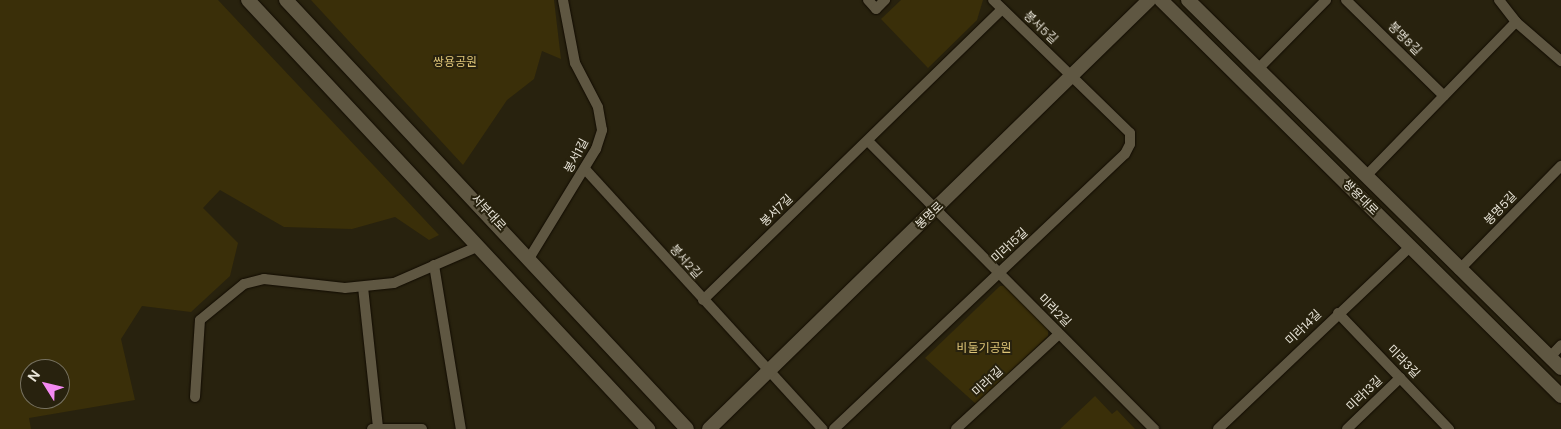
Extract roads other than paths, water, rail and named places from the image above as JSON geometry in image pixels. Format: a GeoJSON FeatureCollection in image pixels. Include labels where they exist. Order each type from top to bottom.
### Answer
{"type":"FeatureCollection","features":[{"type":"Feature","properties":{"kind":"main road"},"geometry":{"type":"LineString","coordinates":[[248,0],[648,429]]}},
{"type":"Feature","properties":{"kind":"main road","name":"서부대로"},"geometry":{"type":"LineString","coordinates":[[286,0],[530,257],[687,429]]}},
{"type":"Feature","properties":{"kind":"main road","name":"봉명로"},"geometry":{"type":"LineString","coordinates":[[709,429],[936,211],[1071,73],[1148,0]]}},
{"type":"Feature","properties":{"kind":"main road","name":"쌍용대로"},"geometry":{"type":"LineString","coordinates":[[1161,0],[1561,396]]}},
{"type":"Feature","properties":{"kind":"main road","name":"쌍용대로"},"geometry":{"type":"LineString","coordinates":[[1188,0],[1459,270],[1561,368]]}},
{"type":"Feature","properties":{"kind":"street","name":"봉서1길"},"geometry":{"type":"LineString","coordinates":[[530,257],[585,169],[602,130],[598,107],[576,63],[563,0]]}},
{"type":"Feature","properties":{"kind":"street"},"geometry":{"type":"LineString","coordinates":[[868,0],[876,9],[885,0]]}},
{"type":"Feature","properties":{"kind":"street","name":"봉서5길"},"geometry":{"type":"LineString","coordinates":[[993,0],[1071,73]]}},
{"type":"Feature","properties":{"kind":"street"},"geometry":{"type":"LineString","coordinates":[[1258,68],[1326,0]]}},
{"type":"Feature","properties":{"kind":"street","name":"봉명8길"},"geometry":{"type":"LineString","coordinates":[[1346,0],[1444,96]]}},
{"type":"Feature","properties":{"kind":"street"},"geometry":{"type":"LineString","coordinates":[[1499,0],[1516,22],[1561,61]]}},
{"type":"Feature","properties":{"kind":"street","name":"봉서7길"},"geometry":{"type":"LineString","coordinates":[[703,300],[1002,9]]}},
{"type":"Feature","properties":{"kind":"street","name":"쌍용대로"},"geometry":{"type":"LineString","coordinates":[[1366,176],[1516,22]]}},
{"type":"Feature","properties":{"kind":"street","name":"미라15길"},"geometry":{"type":"LineString","coordinates":[[834,429],[1125,154],[1130,144],[1130,133],[1071,73]]}},
{"type":"Feature","properties":{"kind":"street"},"geometry":{"type":"LineString","coordinates":[[868,140],[936,211]]}},
{"type":"Feature","properties":{"kind":"street","name":"봉명5길"},"geometry":{"type":"LineString","coordinates":[[1459,270],[1561,166]]}},
{"type":"Feature","properties":{"kind":"street","name":"봉서2길"},"geometry":{"type":"LineString","coordinates":[[585,169],[767,372]]}},
{"type":"Feature","properties":{"kind":"street","name":"미라2길"},"geometry":{"type":"LineString","coordinates":[[936,211],[1154,429]]}},
{"type":"Feature","properties":{"kind":"street"},"geometry":{"type":"LineString","coordinates":[[195,397],[200,320],[244,284],[264,279],[363,287],[394,283],[479,246]]}},
{"type":"Feature","properties":{"kind":"street","name":"미라14길"},"geometry":{"type":"LineString","coordinates":[[1218,429],[1338,313],[1410,247]]}},
{"type":"Feature","properties":{"kind":"street"},"geometry":{"type":"LineString","coordinates":[[434,265],[461,429]]}},
{"type":"Feature","properties":{"kind":"street"},"geometry":{"type":"LineString","coordinates":[[363,287],[375,428],[422,429]]}},
{"type":"Feature","properties":{"kind":"street","name":"미라3길"},"geometry":{"type":"LineString","coordinates":[[1338,313],[1449,429]]}},
{"type":"Feature","properties":{"kind":"street","name":"미라1길"},"geometry":{"type":"LineString","coordinates":[[956,429],[1058,334]]}},
{"type":"Feature","properties":{"kind":"street"},"geometry":{"type":"LineString","coordinates":[[1550,357],[1561,345]]}},
{"type":"Feature","properties":{"kind":"street"},"geometry":{"type":"LineString","coordinates":[[767,372],[822,429]]}},
{"type":"Feature","properties":{"kind":"street","name":"미라13길"},"geometry":{"type":"LineString","coordinates":[[1347,429],[1400,378]]}},
{"type":"Feature","properties":{"kind":"park label","name":"쌍용공원"},"geometry":{"type":"Point","coordinates":[455,63]}},
{"type":"Feature","properties":{"kind":"park label","name":"비둘기공원"},"geometry":{"type":"Point","coordinates":[984,349]}}]}
